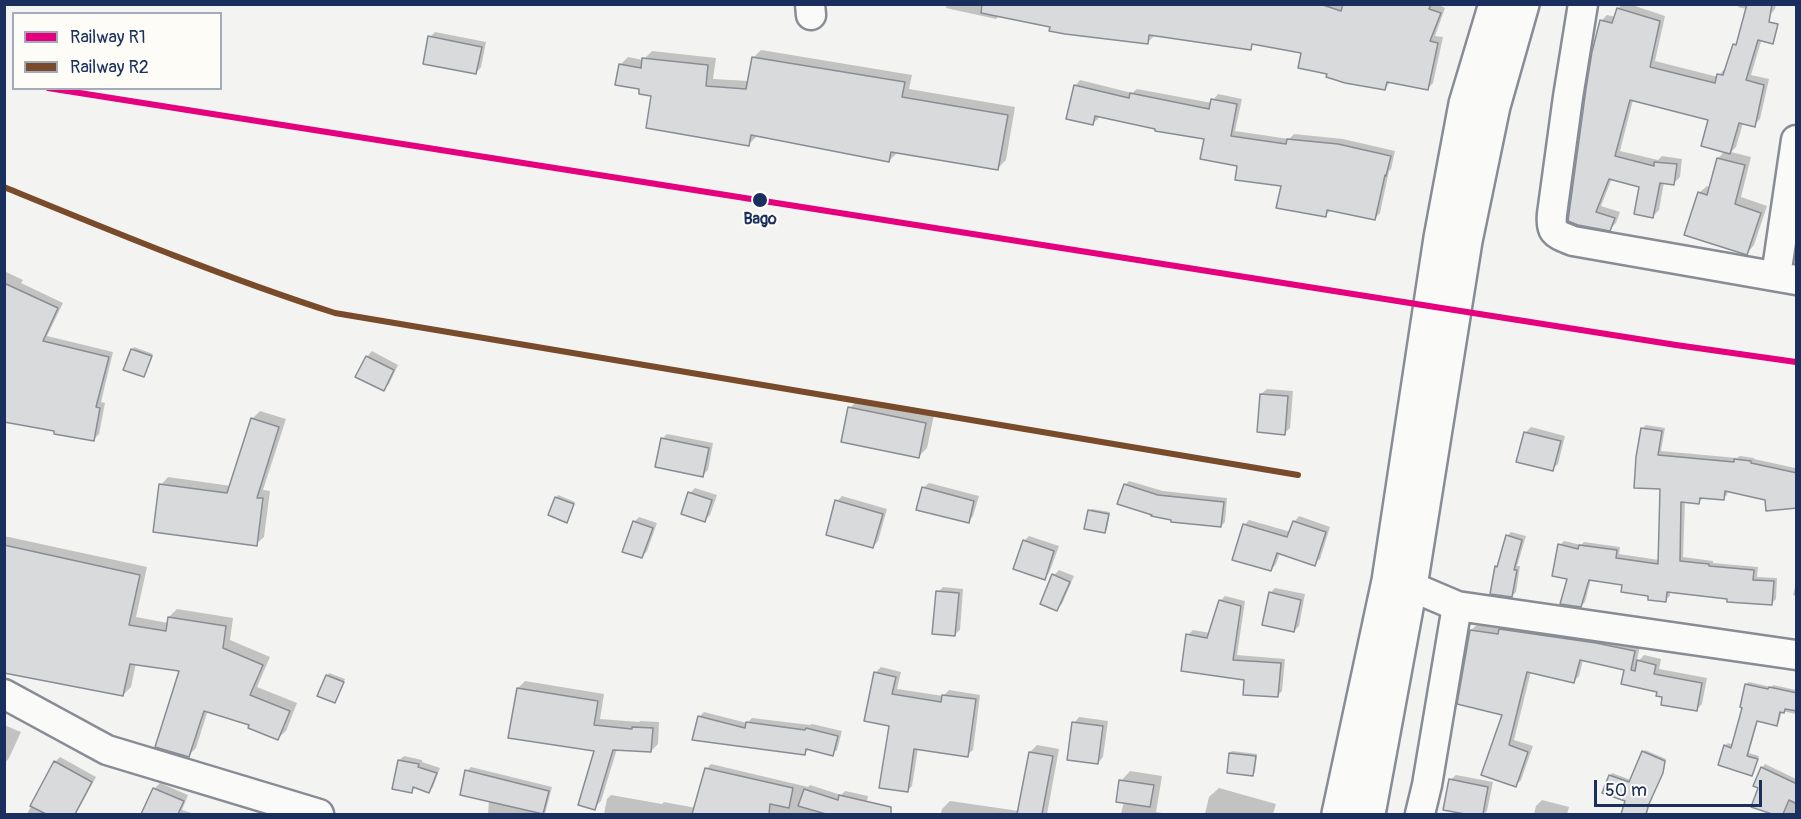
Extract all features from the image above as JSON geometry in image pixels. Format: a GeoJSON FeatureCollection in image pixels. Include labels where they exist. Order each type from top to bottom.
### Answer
{"type":"FeatureCollection","features":[{"type":"Feature","properties":{"kind":"highway"},"geometry":{"type":"LineString","coordinates":[[1368,814],[1410,586],[1428,403],[1453,239],[1466,104],[1496,4]]}},
{"type":"Feature","properties":{"kind":"highway"},"geometry":{"type":"LineString","coordinates":[[1453,239],[1522,4]]}},
{"type":"Feature","properties":{"kind":"highway"},"geometry":{"type":"LineString","coordinates":[[1340,814],[1428,403]]}},
{"type":"Feature","properties":{"kind":"street"},"geometry":{"type":"LineString","coordinates":[[1583,4],[1552,214],[1551,226],[1555,233],[1573,242],[1786,278],[1797,140]]}},
{"type":"Feature","properties":{"kind":"street"},"geometry":{"type":"LineString","coordinates":[[1410,586],[1457,606],[1797,654]]}},
{"type":"Feature","properties":{"kind":"street"},"geometry":{"type":"LineString","coordinates":[[1420,814],[1427,785],[1457,606]]}},
{"type":"Feature","properties":{"kind":"street"},"geometry":{"type":"LineString","coordinates":[[4,694],[107,750],[319,814]]}},
{"type":"Feature","properties":{"kind":"building"},"geometry":{"type":"Polygon","coordinates":[[[982,4],[1320,4],[1341,11],[1343,4],[1431,4],[1429,9],[1441,13],[1430,41],[1438,43],[1428,90],[1387,82],[1385,90],[1345,83],[1326,77],[1327,74],[1298,68],[1301,53],[1252,44],[1251,50],[1149,35],[1148,44],[1065,34],[1049,31],[1050,27],[981,13],[982,4]]]}},
{"type":"Feature","properties":{"kind":"building"},"geometry":{"type":"Polygon","coordinates":[[[1747,4],[1772,4],[1769,22],[1778,24],[1773,44],[1758,40],[1746,80],[1764,85],[1755,127],[1739,123],[1730,154],[1701,146],[1708,120],[1630,100],[1615,156],[1654,166],[1654,162],[1677,164],[1674,185],[1660,183],[1653,218],[1634,214],[1639,187],[1609,179],[1596,212],[1615,218],[1610,231],[1568,221],[1586,89],[1600,20],[1612,23],[1617,8],[1660,21],[1650,67],[1715,83],[1717,74],[1723,75],[1733,44],[1736,45],[1747,4]]]}},
{"type":"Feature","properties":{"kind":"building"},"geometry":{"type":"Polygon","coordinates":[[[428,36],[482,47],[476,74],[423,64],[428,36]]]}},
{"type":"Feature","properties":{"kind":"building"},"geometry":{"type":"Polygon","coordinates":[[[752,57],[905,82],[902,97],[1008,115],[998,170],[891,152],[889,162],[751,135],[749,146],[646,128],[651,96],[639,94],[639,89],[615,85],[619,64],[641,68],[642,58],[708,65],[706,86],[746,89],[752,57]]]}},
{"type":"Feature","properties":{"kind":"building"},"geometry":{"type":"Polygon","coordinates":[[[1074,85],[1129,98],[1130,93],[1209,109],[1211,99],[1237,104],[1231,136],[1286,144],[1287,139],[1338,144],[1391,156],[1375,220],[1327,210],[1326,217],[1276,208],[1281,186],[1235,180],[1237,166],[1200,159],[1204,139],[1155,131],[1155,129],[1095,116],[1093,125],[1066,119],[1074,85]]]}},
{"type":"Feature","properties":{"kind":"building"},"geometry":{"type":"Polygon","coordinates":[[[1717,158],[1745,165],[1735,204],[1761,213],[1747,255],[1684,235],[1698,192],[1707,195],[1717,158]]]}},
{"type":"Feature","properties":{"kind":"building"},"geometry":{"type":"Polygon","coordinates":[[[4,283],[58,308],[43,341],[109,357],[96,407],[100,408],[94,441],[4,422],[4,283]]]}},
{"type":"Feature","properties":{"kind":"building"},"geometry":{"type":"Polygon","coordinates":[[[131,349],[152,356],[144,377],[123,370],[131,349]]]}},
{"type":"Feature","properties":{"kind":"building"},"geometry":{"type":"Polygon","coordinates":[[[366,356],[394,370],[384,391],[355,377],[366,356]]]}},
{"type":"Feature","properties":{"kind":"building"},"geometry":{"type":"Polygon","coordinates":[[[1260,394],[1288,396],[1285,435],[1257,432],[1260,394]]]}},
{"type":"Feature","properties":{"kind":"building"},"geometry":{"type":"Polygon","coordinates":[[[848,407],[926,423],[919,458],[841,442],[848,407]]]}},
{"type":"Feature","properties":{"kind":"building"},"geometry":{"type":"Polygon","coordinates":[[[251,418],[279,427],[257,498],[263,498],[257,546],[153,532],[159,484],[227,493],[251,418]]]}},
{"type":"Feature","properties":{"kind":"building"},"geometry":{"type":"Polygon","coordinates":[[[1641,428],[1662,431],[1658,455],[1734,462],[1734,459],[1751,461],[1751,463],[1797,473],[1797,508],[1766,511],[1765,500],[1725,491],[1724,500],[1700,498],[1699,504],[1681,502],[1680,561],[1754,570],[1753,580],[1774,581],[1772,605],[1727,602],[1727,599],[1667,592],[1666,602],[1648,600],[1648,596],[1621,592],[1622,585],[1589,580],[1581,607],[1560,604],[1567,579],[1552,576],[1558,544],[1578,549],[1579,545],[1617,550],[1616,558],[1658,564],[1660,489],[1634,488],[1641,428]]]}},
{"type":"Feature","properties":{"kind":"building"},"geometry":{"type":"Polygon","coordinates":[[[1524,432],[1561,441],[1553,471],[1516,462],[1524,432]]]}},
{"type":"Feature","properties":{"kind":"building"},"geometry":{"type":"Polygon","coordinates":[[[661,438],[709,448],[703,477],[655,467],[661,438]]]}},
{"type":"Feature","properties":{"kind":"building"},"geometry":{"type":"Polygon","coordinates":[[[1124,484],[1158,495],[1224,502],[1221,527],[1171,522],[1171,520],[1151,516],[1117,504],[1124,484]]]}},
{"type":"Feature","properties":{"kind":"building"},"geometry":{"type":"Polygon","coordinates":[[[922,487],[974,501],[969,523],[916,510],[922,487]]]}},
{"type":"Feature","properties":{"kind":"building"},"geometry":{"type":"Polygon","coordinates":[[[688,492],[712,500],[705,522],[681,514],[688,492]]]}},
{"type":"Feature","properties":{"kind":"building"},"geometry":{"type":"Polygon","coordinates":[[[555,497],[574,504],[567,523],[548,515],[555,497]]]}},
{"type":"Feature","properties":{"kind":"building"},"geometry":{"type":"Polygon","coordinates":[[[835,500],[883,514],[873,548],[826,535],[835,500]]]}},
{"type":"Feature","properties":{"kind":"building"},"geometry":{"type":"Polygon","coordinates":[[[1088,510],[1109,514],[1105,533],[1084,529],[1088,510]]]}},
{"type":"Feature","properties":{"kind":"building"},"geometry":{"type":"Polygon","coordinates":[[[633,521],[653,528],[642,558],[622,552],[633,521]]]}},
{"type":"Feature","properties":{"kind":"building"},"geometry":{"type":"Polygon","coordinates":[[[1293,521],[1326,532],[1315,566],[1277,553],[1271,571],[1232,560],[1243,524],[1287,537],[1293,521]]]}},
{"type":"Feature","properties":{"kind":"building"},"geometry":{"type":"Polygon","coordinates":[[[1506,535],[1522,540],[1514,570],[1517,570],[1512,597],[1490,594],[1495,566],[1497,567],[1506,535]]]}},
{"type":"Feature","properties":{"kind":"building"},"geometry":{"type":"Polygon","coordinates":[[[1023,540],[1054,551],[1045,580],[1013,569],[1023,540]]]}},
{"type":"Feature","properties":{"kind":"building"},"geometry":{"type":"Polygon","coordinates":[[[4,545],[140,575],[129,625],[166,631],[168,617],[226,626],[223,648],[263,665],[250,695],[290,711],[278,740],[248,728],[249,725],[204,711],[189,757],[155,747],[179,671],[130,664],[123,696],[4,673],[4,545]]]}},
{"type":"Feature","properties":{"kind":"building"},"geometry":{"type":"Polygon","coordinates":[[[1052,574],[1070,582],[1057,611],[1040,604],[1052,574]]]}},
{"type":"Feature","properties":{"kind":"building"},"geometry":{"type":"Polygon","coordinates":[[[936,591],[959,593],[955,636],[932,634],[936,591]]]}},
{"type":"Feature","properties":{"kind":"building"},"geometry":{"type":"Polygon","coordinates":[[[1269,592],[1301,600],[1294,632],[1262,625],[1269,592]]]}},
{"type":"Feature","properties":{"kind":"building"},"geometry":{"type":"Polygon","coordinates":[[[1219,600],[1241,606],[1233,660],[1281,663],[1278,697],[1243,695],[1244,680],[1181,671],[1186,634],[1207,638],[1219,600]]]}},
{"type":"Feature","properties":{"kind":"building"},"geometry":{"type":"Polygon","coordinates":[[[1499,629],[1635,651],[1631,670],[1635,671],[1637,660],[1656,665],[1654,674],[1702,683],[1697,711],[1661,705],[1662,697],[1656,696],[1657,692],[1621,684],[1624,670],[1580,660],[1574,683],[1527,672],[1509,745],[1528,752],[1516,787],[1481,775],[1502,715],[1457,704],[1470,630],[1498,634],[1499,629]]]}},
{"type":"Feature","properties":{"kind":"building"},"geometry":{"type":"Polygon","coordinates":[[[874,672],[896,677],[892,694],[941,702],[942,695],[976,699],[968,757],[914,749],[908,792],[879,788],[889,726],[864,721],[874,672]]]}},
{"type":"Feature","properties":{"kind":"building"},"geometry":{"type":"Polygon","coordinates":[[[326,675],[344,682],[335,703],[317,696],[326,675]]]}},
{"type":"Feature","properties":{"kind":"building"},"geometry":{"type":"Polygon","coordinates":[[[1745,684],[1797,693],[1797,711],[1785,709],[1784,713],[1780,712],[1777,726],[1757,721],[1747,756],[1758,759],[1752,776],[1718,765],[1724,745],[1731,748],[1742,708],[1740,707],[1745,684]]]}},
{"type":"Feature","properties":{"kind":"building"},"geometry":{"type":"Polygon","coordinates":[[[517,688],[598,701],[594,725],[632,729],[632,727],[653,728],[651,752],[613,750],[595,810],[578,805],[594,751],[508,738],[517,688]]]}},
{"type":"Feature","properties":{"kind":"building"},"geometry":{"type":"Polygon","coordinates":[[[698,716],[745,728],[746,722],[805,730],[806,728],[838,736],[833,756],[806,749],[805,755],[692,740],[698,716]]]}},
{"type":"Feature","properties":{"kind":"building"},"geometry":{"type":"Polygon","coordinates":[[[1072,722],[1103,726],[1098,764],[1067,760],[1072,722]]]}},
{"type":"Feature","properties":{"kind":"building"},"geometry":{"type":"Polygon","coordinates":[[[1642,751],[1665,761],[1663,773],[1646,814],[1621,814],[1625,801],[1602,793],[1609,775],[1629,782],[1642,751]]]}},
{"type":"Feature","properties":{"kind":"building"},"geometry":{"type":"Polygon","coordinates":[[[1029,752],[1053,756],[1042,814],[1017,814],[1029,752]]]}},
{"type":"Feature","properties":{"kind":"building"},"geometry":{"type":"Polygon","coordinates":[[[1229,753],[1256,756],[1253,776],[1227,773],[1229,753]]]}},
{"type":"Feature","properties":{"kind":"building"},"geometry":{"type":"Polygon","coordinates":[[[398,760],[419,764],[418,767],[437,773],[429,793],[413,787],[412,793],[392,789],[398,760]]]}},
{"type":"Feature","properties":{"kind":"building"},"geometry":{"type":"Polygon","coordinates":[[[54,761],[92,782],[75,814],[46,814],[30,806],[54,761]]]}},
{"type":"Feature","properties":{"kind":"building"},"geometry":{"type":"Polygon","coordinates":[[[1761,767],[1797,784],[1797,804],[1789,800],[1783,814],[1772,814],[1751,807],[1758,788],[1753,786],[1761,767]]]}},
{"type":"Feature","properties":{"kind":"building"},"geometry":{"type":"Polygon","coordinates":[[[705,768],[793,788],[789,808],[770,804],[769,814],[692,814],[705,768]]]}},
{"type":"Feature","properties":{"kind":"building"},"geometry":{"type":"Polygon","coordinates":[[[465,770],[549,791],[543,814],[460,795],[465,770]]]}},
{"type":"Feature","properties":{"kind":"building"},"geometry":{"type":"Polygon","coordinates":[[[1449,779],[1488,787],[1483,814],[1443,810],[1449,779]]]}},
{"type":"Feature","properties":{"kind":"building"},"geometry":{"type":"Polygon","coordinates":[[[1119,780],[1154,785],[1150,807],[1116,802],[1119,780]]]}},
{"type":"Feature","properties":{"kind":"building"},"geometry":{"type":"Polygon","coordinates":[[[153,788],[184,801],[178,814],[141,814],[153,788]]]}},
{"type":"Feature","properties":{"kind":"building"},"geometry":{"type":"Polygon","coordinates":[[[804,789],[838,800],[839,795],[891,807],[891,814],[826,814],[798,806],[804,789]]]}},
{"type":"Feature","properties":{"kind":"rail line","name":"R1"},"geometry":{"type":"LineString","coordinates":[[61,90],[1796,362]]}},
{"type":"Feature","properties":{"kind":"rail line","name":"R2"},"geometry":{"type":"LineString","coordinates":[[4,187],[210,269],[335,313],[1298,475]]}},
{"type":"Feature","properties":{"kind":"place","name":"Bago"},"geometry":{"type":"Point","coordinates":[760,200]}}]}
